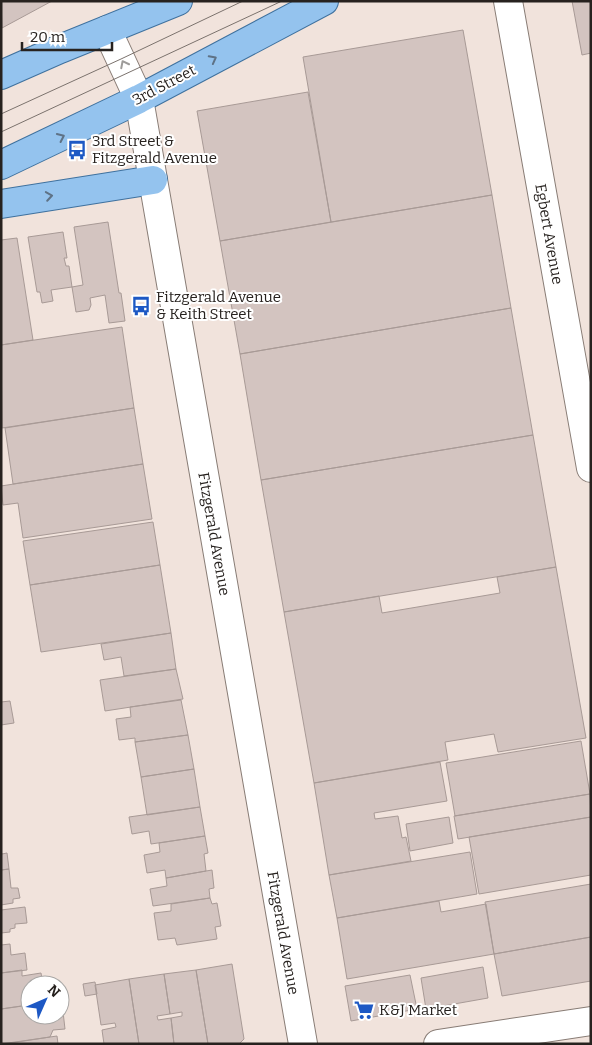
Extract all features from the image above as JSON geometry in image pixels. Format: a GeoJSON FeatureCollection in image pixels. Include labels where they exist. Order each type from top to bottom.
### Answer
{"type":"FeatureCollection","features":[{"type":"Feature","properties":{"kind":"main road"},"geometry":{"type":"LineString","coordinates":[[1,75],[178,1]]}},
{"type":"Feature","properties":{"kind":"main road","name":"3rd Street"},"geometry":{"type":"LineString","coordinates":[[1,165],[139,99],[324,1]]}},
{"type":"Feature","properties":{"kind":"main road"},"geometry":{"type":"LineString","coordinates":[[1,204],[153,180]]}},
{"type":"Feature","properties":{"kind":"street","name":"Egbert Avenue"},"geometry":{"type":"LineString","coordinates":[[508,1],[591,468]]}},
{"type":"Feature","properties":{"kind":"street","name":"Fitzgerald Avenue"},"geometry":{"type":"LineString","coordinates":[[107,30],[139,99],[303,1044]]}},
{"type":"Feature","properties":{"kind":"street"},"geometry":{"type":"LineString","coordinates":[[438,1044],[591,1021]]}},
{"type":"Feature","properties":{"kind":"building"},"geometry":{"type":"Polygon","coordinates":[[[1,1],[52,1],[2,28],[1,1]]]}},
{"type":"Feature","properties":{"kind":"building"},"geometry":{"type":"Polygon","coordinates":[[[572,1],[591,1],[591,53],[582,55],[572,1]]]}},
{"type":"Feature","properties":{"kind":"building"},"geometry":{"type":"Polygon","coordinates":[[[463,30],[492,195],[331,222],[303,57],[463,30]]]}},
{"type":"Feature","properties":{"kind":"building"},"geometry":{"type":"Polygon","coordinates":[[[308,92],[331,222],[220,241],[197,111],[308,92]]]}},
{"type":"Feature","properties":{"kind":"building"},"geometry":{"type":"Polygon","coordinates":[[[492,195],[511,308],[240,354],[220,241],[492,195]]]}},
{"type":"Feature","properties":{"kind":"building"},"geometry":{"type":"Polygon","coordinates":[[[108,222],[125,321],[109,323],[105,295],[90,298],[91,305],[89,310],[76,312],[72,287],[83,285],[74,227],[108,222]]]}},
{"type":"Feature","properties":{"kind":"building"},"geometry":{"type":"Polygon","coordinates":[[[63,232],[67,258],[64,258],[66,266],[69,266],[72,287],[51,290],[53,301],[42,303],[40,292],[37,292],[28,237],[63,232]]]}},
{"type":"Feature","properties":{"kind":"building"},"geometry":{"type":"Polygon","coordinates":[[[17,238],[33,340],[1,345],[1,240],[17,238]]]}},
{"type":"Feature","properties":{"kind":"building"},"geometry":{"type":"Polygon","coordinates":[[[511,308],[533,435],[261,480],[240,354],[511,308]]]}},
{"type":"Feature","properties":{"kind":"building"},"geometry":{"type":"Polygon","coordinates":[[[122,327],[134,408],[2,428],[1,345],[122,327]]]}},
{"type":"Feature","properties":{"kind":"building"},"geometry":{"type":"Polygon","coordinates":[[[134,408],[143,464],[13,484],[5,428],[134,408]]]}},
{"type":"Feature","properties":{"kind":"building"},"geometry":{"type":"Polygon","coordinates":[[[533,435],[556,567],[284,612],[261,480],[533,435]]]}},
{"type":"Feature","properties":{"kind":"building"},"geometry":{"type":"Polygon","coordinates":[[[143,464],[152,519],[23,538],[18,503],[3,505],[1,486],[143,464]]]}},
{"type":"Feature","properties":{"kind":"building"},"geometry":{"type":"Polygon","coordinates":[[[153,522],[160,565],[30,585],[23,541],[153,522]]]}},
{"type":"Feature","properties":{"kind":"building"},"geometry":{"type":"Polygon","coordinates":[[[160,565],[171,633],[41,652],[30,585],[160,565]]]}},
{"type":"Feature","properties":{"kind":"building"},"geometry":{"type":"Polygon","coordinates":[[[556,567],[586,738],[498,752],[494,734],[445,742],[448,760],[314,783],[284,612],[379,596],[382,613],[500,593],[497,577],[556,567]]]}},
{"type":"Feature","properties":{"kind":"building"},"geometry":{"type":"Polygon","coordinates":[[[171,633],[176,669],[124,676],[121,657],[104,660],[101,644],[171,633]]]}},
{"type":"Feature","properties":{"kind":"building"},"geometry":{"type":"Polygon","coordinates":[[[176,669],[183,699],[105,711],[100,680],[176,669]]]}},
{"type":"Feature","properties":{"kind":"building"},"geometry":{"type":"Polygon","coordinates":[[[181,700],[188,735],[135,742],[135,738],[119,740],[116,719],[131,717],[130,707],[181,700]]]}},
{"type":"Feature","properties":{"kind":"building"},"geometry":{"type":"Polygon","coordinates":[[[10,701],[14,723],[1,725],[1,702],[10,701]]]}},
{"type":"Feature","properties":{"kind":"building"},"geometry":{"type":"Polygon","coordinates":[[[188,735],[194,769],[141,777],[135,742],[188,735]]]}},
{"type":"Feature","properties":{"kind":"building"},"geometry":{"type":"Polygon","coordinates":[[[581,741],[590,794],[455,816],[446,763],[581,741]]]}},
{"type":"Feature","properties":{"kind":"building"},"geometry":{"type":"Polygon","coordinates":[[[440,762],[447,801],[374,813],[375,819],[398,816],[402,838],[406,837],[411,861],[329,875],[314,783],[440,762]]]}},
{"type":"Feature","properties":{"kind":"building"},"geometry":{"type":"Polygon","coordinates":[[[194,769],[200,807],[147,815],[141,777],[194,769]]]}},
{"type":"Feature","properties":{"kind":"building"},"geometry":{"type":"Polygon","coordinates":[[[590,794],[591,817],[458,839],[454,816],[590,794]]]}},
{"type":"Feature","properties":{"kind":"building"},"geometry":{"type":"Polygon","coordinates":[[[200,807],[205,836],[151,844],[149,831],[132,834],[129,817],[200,807]]]}},
{"type":"Feature","properties":{"kind":"building"},"geometry":{"type":"Polygon","coordinates":[[[449,817],[453,843],[410,851],[406,824],[449,817]]]}},
{"type":"Feature","properties":{"kind":"building"},"geometry":{"type":"Polygon","coordinates":[[[591,817],[591,875],[479,894],[469,837],[591,817]]]}},
{"type":"Feature","properties":{"kind":"building"},"geometry":{"type":"Polygon","coordinates":[[[205,836],[208,853],[204,854],[206,871],[166,878],[165,870],[147,873],[144,855],[160,852],[159,843],[205,836]]]}},
{"type":"Feature","properties":{"kind":"building"},"geometry":{"type":"Polygon","coordinates":[[[1,851],[2,854],[7,853],[9,869],[1,870],[1,851]]]}},
{"type":"Feature","properties":{"kind":"building"},"geometry":{"type":"Polygon","coordinates":[[[470,852],[477,894],[337,918],[329,875],[470,852]]]}},
{"type":"Feature","properties":{"kind":"building"},"geometry":{"type":"Polygon","coordinates":[[[9,869],[11,888],[18,888],[20,898],[13,899],[13,903],[1,905],[1,870],[9,869]]]}},
{"type":"Feature","properties":{"kind":"building"},"geometry":{"type":"Polygon","coordinates":[[[212,870],[214,888],[209,889],[210,898],[153,906],[150,889],[167,886],[166,878],[212,870]]]}},
{"type":"Feature","properties":{"kind":"building"},"geometry":{"type":"Polygon","coordinates":[[[591,884],[591,937],[494,954],[485,902],[591,884]]]}},
{"type":"Feature","properties":{"kind":"building"},"geometry":{"type":"Polygon","coordinates":[[[210,898],[212,904],[217,903],[221,926],[215,927],[217,939],[177,945],[175,938],[158,940],[154,913],[171,911],[171,904],[210,898]]]}},
{"type":"Feature","properties":{"kind":"building"},"geometry":{"type":"Polygon","coordinates":[[[439,901],[441,912],[486,904],[494,954],[347,979],[337,918],[439,901]]]}},
{"type":"Feature","properties":{"kind":"building"},"geometry":{"type":"Polygon","coordinates":[[[25,907],[27,923],[15,924],[15,928],[10,929],[10,932],[1,933],[1,910],[25,907]]]}},
{"type":"Feature","properties":{"kind":"building"},"geometry":{"type":"Polygon","coordinates":[[[591,937],[591,981],[502,996],[494,954],[591,937]]]}},
{"type":"Feature","properties":{"kind":"building"},"geometry":{"type":"Polygon","coordinates":[[[10,944],[11,955],[25,953],[27,970],[1,973],[1,945],[10,944]]]}},
{"type":"Feature","properties":{"kind":"building"},"geometry":{"type":"Polygon","coordinates":[[[232,964],[244,1039],[239,1044],[208,1044],[196,970],[232,964]]]}},
{"type":"Feature","properties":{"kind":"building"},"geometry":{"type":"Polygon","coordinates":[[[483,967],[488,998],[426,1009],[421,978],[483,967]]]}},
{"type":"Feature","properties":{"kind":"building"},"geometry":{"type":"Polygon","coordinates":[[[22,970],[22,975],[20,975],[20,1006],[1,1009],[1,973],[22,970]]]}},
{"type":"Feature","properties":{"kind":"building"},"geometry":{"type":"Polygon","coordinates":[[[196,970],[208,1044],[174,1044],[171,1018],[182,1016],[182,1012],[170,1014],[164,974],[196,970]]]}},
{"type":"Feature","properties":{"kind":"building"},"geometry":{"type":"Polygon","coordinates":[[[164,974],[170,1014],[157,1016],[158,1020],[171,1018],[174,1044],[139,1044],[129,979],[164,974]]]}},
{"type":"Feature","properties":{"kind":"building"},"geometry":{"type":"Polygon","coordinates":[[[410,975],[417,1009],[351,1021],[345,986],[410,975]]]}},
{"type":"Feature","properties":{"kind":"building"},"geometry":{"type":"Polygon","coordinates":[[[129,979],[139,1044],[104,1044],[102,1030],[116,1027],[115,1023],[101,1025],[95,985],[129,979]]]}},
{"type":"Feature","properties":{"kind":"building"},"geometry":{"type":"Polygon","coordinates":[[[95,982],[97,994],[85,996],[83,984],[95,982]]]}},
{"type":"Feature","properties":{"kind":"building"},"geometry":{"type":"Polygon","coordinates":[[[20,1006],[20,1025],[65,1025],[65,1029],[53,1030],[50,1037],[1,1044],[1,1009],[20,1006]]]}},
{"type":"Feature","properties":{"kind":"building"},"geometry":{"type":"Polygon","coordinates":[[[57,1036],[58,1044],[5,1044],[50,1037],[57,1036]]]}},
{"type":"Feature","properties":{"kind":"tram line"},"geometry":{"type":"LineString","coordinates":[[1,114],[243,1]]}},
{"type":"Feature","properties":{"kind":"tram line"},"geometry":{"type":"LineString","coordinates":[[1,132],[282,1]]}},
{"type":"Feature","properties":{"kind":"place","name":"3rd Street & Fitzgerald Avenue"},"geometry":{"type":"Point","coordinates":[77,150]}},
{"type":"Feature","properties":{"kind":"place","name":"Fitzgerald Avenue & Keith Street"},"geometry":{"type":"Point","coordinates":[141,306]}},
{"type":"Feature","properties":{"kind":"place","name":"K&J Market"},"geometry":{"type":"Point","coordinates":[364,1010]}}]}
